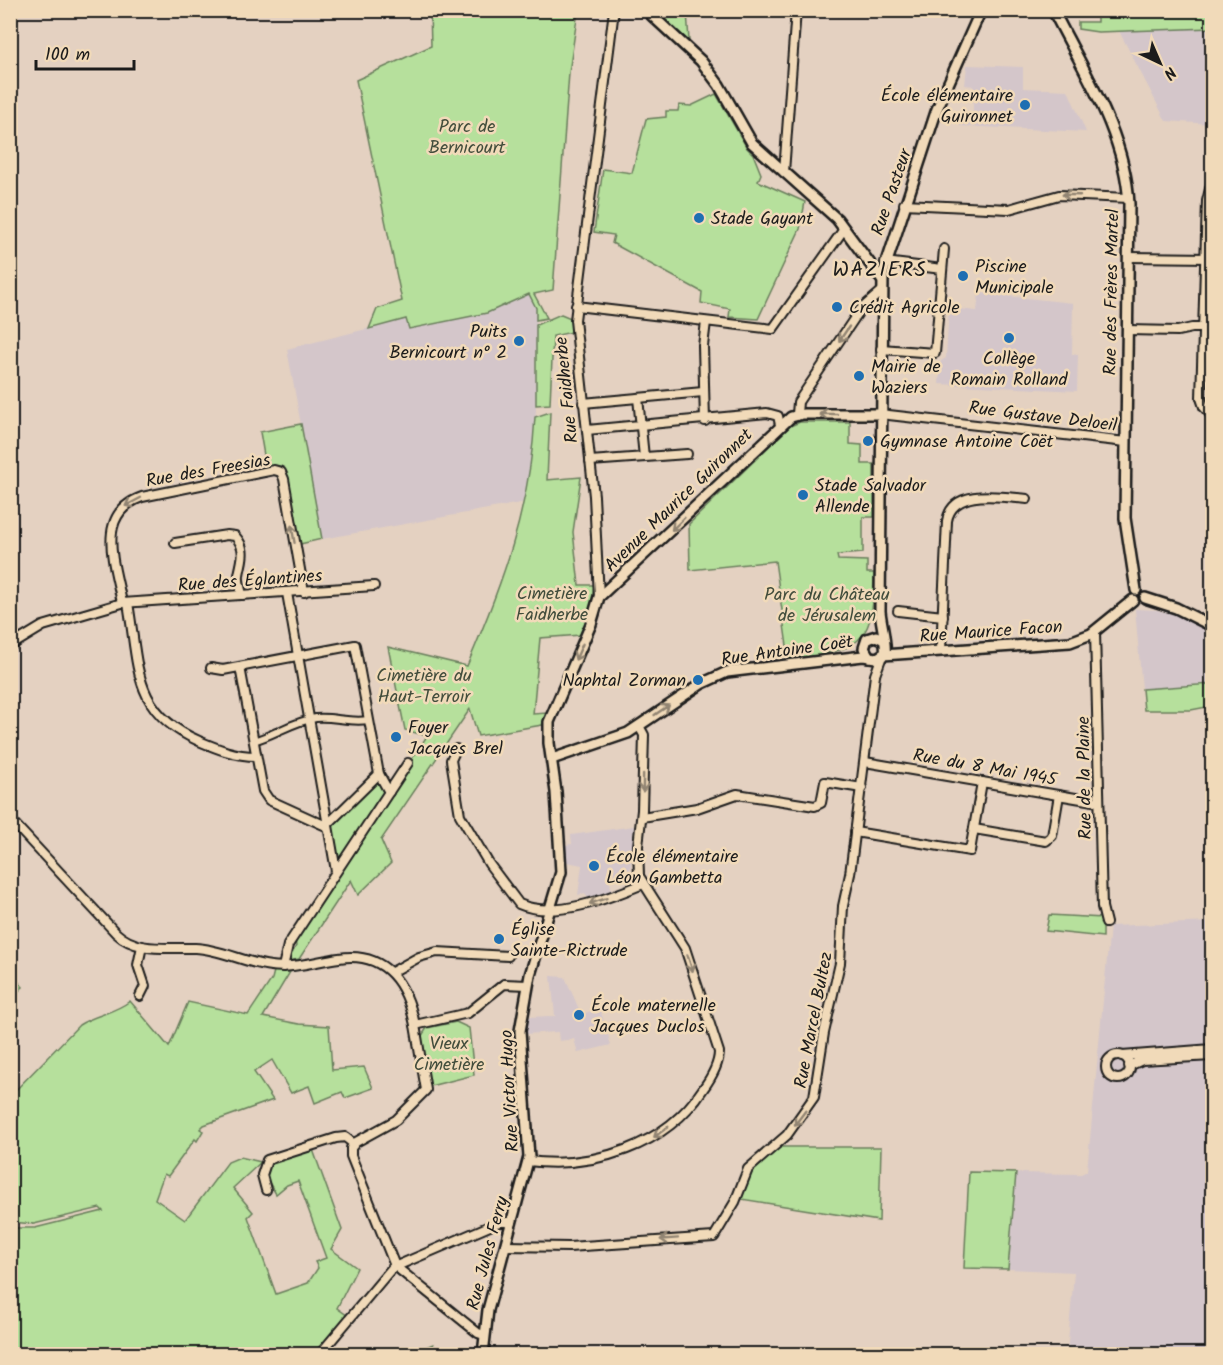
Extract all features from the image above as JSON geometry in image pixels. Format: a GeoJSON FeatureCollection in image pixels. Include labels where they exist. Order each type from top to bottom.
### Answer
{"type":"FeatureCollection","features":[{"type":"Feature","properties":{"kind":"street","name":"Rue Faidherbe"},"geometry":{"type":"LineString","coordinates":[[551,908],[561,867],[548,737],[550,718],[587,634],[598,597],[590,461],[575,336],[576,306],[614,10]]}},
{"type":"Feature","properties":{"kind":"street"},"geometry":{"type":"LineString","coordinates":[[646,10],[700,61],[719,85],[749,140],[844,229],[882,280]]}},
{"type":"Feature","properties":{"kind":"street"},"geometry":{"type":"LineString","coordinates":[[783,172],[796,10]]}},
{"type":"Feature","properties":{"kind":"street","name":"Rue Pasteur"},"geometry":{"type":"LineString","coordinates":[[884,641],[880,612],[882,280],[885,262],[904,204],[945,90],[981,10]]}},
{"type":"Feature","properties":{"kind":"street","name":"Rue des Frères Martel"},"geometry":{"type":"LineString","coordinates":[[1053,10],[1116,137],[1129,198],[1125,519],[1136,590]]}},
{"type":"Feature","properties":{"kind":"street"},"geometry":{"type":"LineString","coordinates":[[1212,181],[1207,201],[1208,328],[1201,398],[1204,407],[1212,416]]}},
{"type":"Feature","properties":{"kind":"street"},"geometry":{"type":"LineString","coordinates":[[904,204],[1009,209],[1059,195],[1129,198]]}},
{"type":"Feature","properties":{"kind":"street"},"geometry":{"type":"LineString","coordinates":[[576,306],[695,318],[706,322],[771,329],[776,327],[844,229]]}},
{"type":"Feature","properties":{"kind":"street"},"geometry":{"type":"LineString","coordinates":[[881,349],[935,353],[944,249]]}},
{"type":"Feature","properties":{"kind":"street"},"geometry":{"type":"LineString","coordinates":[[1128,257],[1209,258]]}},
{"type":"Feature","properties":{"kind":"street"},"geometry":{"type":"LineString","coordinates":[[885,262],[942,269]]}},
{"type":"Feature","properties":{"kind":"street"},"geometry":{"type":"LineString","coordinates":[[587,430],[705,421],[769,413],[778,416],[780,426],[797,414],[796,405],[860,310],[882,291]]}},
{"type":"Feature","properties":{"kind":"street"},"geometry":{"type":"LineString","coordinates":[[705,421],[703,346],[706,322]]}},
{"type":"Feature","properties":{"kind":"street"},"geometry":{"type":"LineString","coordinates":[[1127,330],[1178,332],[1208,328]]}},
{"type":"Feature","properties":{"kind":"street"},"geometry":{"type":"LineString","coordinates":[[583,403],[703,392]]}},
{"type":"Feature","properties":{"kind":"street"},"geometry":{"type":"LineString","coordinates":[[638,398],[644,457]]}},
{"type":"Feature","properties":{"kind":"street","name":"Rue Gustave Deloeil"},"geometry":{"type":"LineString","coordinates":[[797,414],[880,414],[1126,442]]}},
{"type":"Feature","properties":{"kind":"street","name":"Avenue Maurice Guironnet"},"geometry":{"type":"LineString","coordinates":[[598,597],[780,426]]}},
{"type":"Feature","properties":{"kind":"street"},"geometry":{"type":"LineString","coordinates":[[590,461],[687,454]]}},
{"type":"Feature","properties":{"kind":"street","name":"Rue des Freesias"},"geometry":{"type":"LineString","coordinates":[[125,603],[110,538],[114,520],[123,507],[142,497],[274,470],[280,472],[284,479],[304,592]]}},
{"type":"Feature","properties":{"kind":"street"},"geometry":{"type":"LineString","coordinates":[[941,650],[947,521],[952,507],[961,501],[984,496],[1027,499]]}},
{"type":"Feature","properties":{"kind":"street"},"geometry":{"type":"LineString","coordinates":[[175,543],[227,535],[236,536],[240,541],[244,561],[238,576],[242,595]]}},
{"type":"Feature","properties":{"kind":"street","name":"Rue des Églantines"},"geometry":{"type":"LineString","coordinates":[[10,646],[43,626],[125,603],[374,586]]}},
{"type":"Feature","properties":{"kind":"street"},"geometry":{"type":"LineString","coordinates":[[1136,590],[1143,591],[1145,598],[1139,603],[1133,600],[1132,593],[1136,590]]}},
{"type":"Feature","properties":{"kind":"street"},"geometry":{"type":"LineString","coordinates":[[287,593],[336,871]]}},
{"type":"Feature","properties":{"kind":"street"},"geometry":{"type":"LineString","coordinates":[[1145,598],[1176,608],[1212,626]]}},
{"type":"Feature","properties":{"kind":"street","name":"Rue Maurice Facon"},"geometry":{"type":"LineString","coordinates":[[882,656],[941,650],[1059,644],[1082,639],[1095,632],[1133,600]]}},
{"type":"Feature","properties":{"kind":"street"},"geometry":{"type":"LineString","coordinates":[[125,603],[143,689],[158,716],[176,731],[224,752],[256,756]]}},
{"type":"Feature","properties":{"kind":"street"},"geometry":{"type":"LineString","coordinates":[[898,611],[943,616]]}},
{"type":"Feature","properties":{"kind":"street","name":"Rue Pasteur"},"geometry":{"type":"LineString","coordinates":[[871,637],[877,629],[880,612]]}},
{"type":"Feature","properties":{"kind":"street","name":"Rue de la Plaine"},"geometry":{"type":"LineString","coordinates":[[1095,632],[1102,906],[1106,923]]}},
{"type":"Feature","properties":{"kind":"street"},"geometry":{"type":"LineString","coordinates":[[878,636],[884,641],[882,656],[870,657],[864,647],[871,637],[878,636]]}},
{"type":"Feature","properties":{"kind":"street","name":"Rue Maurice Facon"},"geometry":{"type":"LineString","coordinates":[[884,641],[897,650],[910,653]]}},
{"type":"Feature","properties":{"kind":"street"},"geometry":{"type":"LineString","coordinates":[[211,668],[220,670],[240,667],[355,645],[379,774],[389,792]]}},
{"type":"Feature","properties":{"kind":"street","name":"Rue Marcel Bultez"},"geometry":{"type":"LineString","coordinates":[[506,1245],[569,1247],[716,1236],[735,1202],[748,1168],[787,1135],[813,1099],[843,948],[843,906],[862,788],[875,675],[882,656]]}},
{"type":"Feature","properties":{"kind":"street","name":"Rue Antoine Coët"},"geometry":{"type":"LineString","coordinates":[[552,759],[624,735],[701,684],[727,672],[870,657]]}},
{"type":"Feature","properties":{"kind":"street","name":"Rue Marcel Bultez"},"geometry":{"type":"LineString","coordinates":[[870,657],[875,675]]}},
{"type":"Feature","properties":{"kind":"street"},"geometry":{"type":"LineString","coordinates":[[240,667],[263,791],[267,798],[327,826]]}},
{"type":"Feature","properties":{"kind":"street"},"geometry":{"type":"LineString","coordinates":[[253,741],[272,736],[308,719],[324,717],[350,722],[368,720]]}},
{"type":"Feature","properties":{"kind":"street"},"geometry":{"type":"LineString","coordinates":[[528,1161],[584,1159],[643,1144],[675,1121],[691,1106],[719,1061],[719,1052],[685,948],[660,906],[643,885],[638,859],[642,816],[644,735],[639,726]]}},
{"type":"Feature","properties":{"kind":"street"},"geometry":{"type":"LineString","coordinates":[[456,749],[452,760],[460,815],[489,864],[521,906],[551,908],[592,903],[643,885]]}},
{"type":"Feature","properties":{"kind":"street","name":"Rue du 8 Mai 1945"},"geometry":{"type":"LineString","coordinates":[[865,762],[1099,802]]}},
{"type":"Feature","properties":{"kind":"street"},"geometry":{"type":"LineString","coordinates":[[283,967],[288,945],[408,763]]}},
{"type":"Feature","properties":{"kind":"street"},"geometry":{"type":"LineString","coordinates":[[327,826],[379,774]]}},
{"type":"Feature","properties":{"kind":"street"},"geometry":{"type":"LineString","coordinates":[[855,832],[970,851],[982,782]]}},
{"type":"Feature","properties":{"kind":"street"},"geometry":{"type":"LineString","coordinates":[[642,816],[697,808],[738,794],[815,806],[821,803],[825,783],[862,788]]}},
{"type":"Feature","properties":{"kind":"street"},"geometry":{"type":"LineString","coordinates":[[974,829],[1046,841],[1052,836],[1059,795]]}},
{"type":"Feature","properties":{"kind":"street"},"geometry":{"type":"LineString","coordinates":[[10,819],[121,937],[132,945],[201,948],[262,965],[283,967],[352,957],[392,972],[409,1003],[426,1090],[396,1120],[354,1144],[351,1156],[395,1266],[478,1333],[484,1335]]}},
{"type":"Feature","properties":{"kind":"street","name":"Rue Victor Hugo"},"geometry":{"type":"LineString","coordinates":[[528,1161],[527,1116],[519,1041],[528,985],[551,908]]}},
{"type":"Feature","properties":{"kind":"street"},"geometry":{"type":"LineString","coordinates":[[140,996],[145,986],[138,965],[142,946]]}},
{"type":"Feature","properties":{"kind":"street"},"geometry":{"type":"LineString","coordinates":[[392,972],[418,957],[437,952],[508,956]]}},
{"type":"Feature","properties":{"kind":"street"},"geometry":{"type":"LineString","coordinates":[[415,1025],[468,1013],[501,985],[528,985]]}},
{"type":"Feature","properties":{"kind":"street"},"geometry":{"type":"LineString","coordinates":[[1122,1056],[1129,1066],[1128,1072],[1122,1078],[1116,1079],[1108,1074],[1106,1067],[1108,1060],[1114,1056],[1212,1049]]}},
{"type":"Feature","properties":{"kind":"street"},"geometry":{"type":"LineString","coordinates":[[1129,1066],[1145,1060],[1212,1056]]}},
{"type":"Feature","properties":{"kind":"street"},"geometry":{"type":"LineString","coordinates":[[266,1190],[262,1175],[267,1160],[336,1138],[345,1137],[354,1144]]}},
{"type":"Feature","properties":{"kind":"street","name":"Rue Jules Ferry"},"geometry":{"type":"LineString","coordinates":[[483,1354],[484,1335],[528,1161]]}},
{"type":"Feature","properties":{"kind":"street"},"geometry":{"type":"LineString","coordinates":[[320,1354],[395,1266],[499,1222],[512,1222]]}},
{"type":"Feature","properties":{"kind":"shaded area"},"geometry":{"type":"Polygon","coordinates":[[[1212,28],[1212,124],[1166,121],[1119,31],[1212,28]]]}},
{"type":"Feature","properties":{"kind":"shaded area","name":"École élémentaire Guironnet"},"geometry":{"type":"Polygon","coordinates":[[[967,65],[1023,67],[1023,88],[1068,90],[1086,132],[960,126],[960,117],[973,117],[973,86],[965,85],[967,65]]]}},
{"type":"Feature","properties":{"kind":"shaded area","name":"Collège Romain Rolland"},"geometry":{"type":"Polygon","coordinates":[[[979,293],[1073,303],[1072,354],[1078,355],[1077,391],[939,384],[941,361],[946,358],[949,308],[977,311],[979,293]]]}},
{"type":"Feature","properties":{"kind":"shaded area"},"geometry":{"type":"Polygon","coordinates":[[[529,294],[536,308],[536,408],[533,464],[526,502],[322,539],[287,349],[406,319],[409,329],[487,313],[529,294]]]}},
{"type":"Feature","properties":{"kind":"shaded area"},"geometry":{"type":"Polygon","coordinates":[[[1135,609],[1157,610],[1177,615],[1212,633],[1212,684],[1142,689],[1135,609]]]}},
{"type":"Feature","properties":{"kind":"shaded area","name":"École élémentaire Léon Gambetta"},"geometry":{"type":"Polygon","coordinates":[[[634,826],[630,874],[612,873],[612,870],[608,870],[612,894],[590,901],[585,893],[578,895],[582,865],[567,862],[565,845],[572,844],[571,835],[634,826]]]}},
{"type":"Feature","properties":{"kind":"shaded area"},"geometry":{"type":"Polygon","coordinates":[[[1212,922],[1212,1354],[1067,1354],[1074,1272],[1008,1269],[1016,1173],[1081,1174],[1087,1171],[1110,926],[1212,922]]]}},
{"type":"Feature","properties":{"kind":"shaded area","name":"École maternelle Jacques Duclos"},"geometry":{"type":"Polygon","coordinates":[[[551,976],[565,977],[581,1014],[600,1009],[611,1045],[578,1053],[574,1039],[559,1041],[558,1032],[524,1034],[527,1017],[555,1016],[551,976]]]}},
{"type":"Feature","properties":{"kind":"green space","name":"Parc de Bernicourt"},"geometry":{"type":"Polygon","coordinates":[[[430,11],[578,11],[569,73],[553,290],[534,294],[547,318],[536,320],[536,308],[529,294],[487,313],[409,329],[406,319],[369,329],[377,309],[402,301],[356,80],[431,46],[430,11]]]}},
{"type":"Feature","properties":{"kind":"green space"},"geometry":{"type":"Polygon","coordinates":[[[663,11],[687,11],[689,41],[659,16],[663,11]]]}},
{"type":"Feature","properties":{"kind":"green space"},"geometry":{"type":"Polygon","coordinates":[[[1097,11],[1212,11],[1212,28],[1098,32],[1078,29],[1078,22],[1097,22],[1097,11]]]}},
{"type":"Feature","properties":{"kind":"green space","name":"Stade Gayant"},"geometry":{"type":"Polygon","coordinates":[[[716,94],[747,148],[753,154],[761,174],[758,181],[805,202],[800,229],[758,319],[729,317],[730,309],[701,303],[702,292],[612,243],[614,235],[594,232],[603,169],[632,173],[646,119],[666,117],[666,111],[678,111],[679,105],[691,106],[716,94]]]}},
{"type":"Feature","properties":{"kind":"green space"},"geometry":{"type":"Polygon","coordinates":[[[561,314],[573,319],[572,332],[553,336],[550,404],[536,405],[536,325],[561,314]]]}},
{"type":"Feature","properties":{"kind":"green space"},"geometry":{"type":"Polygon","coordinates":[[[550,412],[547,480],[581,477],[573,532],[579,585],[594,585],[591,608],[581,635],[540,638],[533,714],[547,713],[542,725],[478,736],[470,709],[381,840],[391,863],[358,895],[351,880],[299,959],[288,961],[296,946],[295,938],[427,736],[405,730],[388,647],[467,666],[492,605],[513,544],[527,483],[535,417],[550,412]]]}},
{"type":"Feature","properties":{"kind":"green space","name":"Parc du Château de Jérusalem"},"geometry":{"type":"Polygon","coordinates":[[[800,422],[850,422],[850,444],[862,445],[862,464],[874,464],[874,517],[863,517],[863,553],[837,555],[838,560],[867,561],[867,573],[874,573],[874,587],[868,624],[863,635],[855,643],[843,649],[828,652],[826,656],[789,660],[775,561],[690,570],[689,524],[790,426],[800,422]]]}},
{"type":"Feature","properties":{"kind":"green space"},"geometry":{"type":"Polygon","coordinates":[[[301,424],[322,539],[300,544],[287,474],[281,466],[266,467],[260,432],[301,424]]]}},
{"type":"Feature","properties":{"kind":"green space"},"geometry":{"type":"Polygon","coordinates":[[[1212,684],[1212,706],[1191,710],[1144,710],[1142,689],[1212,684]]]}},
{"type":"Feature","properties":{"kind":"green space"},"geometry":{"type":"Polygon","coordinates":[[[377,779],[386,792],[341,859],[337,858],[331,825],[377,779]]]}},
{"type":"Feature","properties":{"kind":"green space"},"geometry":{"type":"Polygon","coordinates":[[[1049,915],[1103,918],[1103,937],[1046,931],[1049,915]]]}},
{"type":"Feature","properties":{"kind":"green space"},"geometry":{"type":"Polygon","coordinates":[[[274,971],[290,972],[263,1017],[299,1024],[329,1026],[332,1070],[364,1067],[373,1088],[345,1098],[342,1092],[315,1103],[309,1086],[291,1093],[272,1060],[254,1072],[273,1100],[204,1125],[200,1129],[203,1131],[197,1141],[195,1139],[168,1176],[164,1174],[155,1199],[185,1220],[228,1162],[240,1157],[261,1162],[233,1188],[253,1212],[248,1217],[276,1294],[308,1283],[318,1268],[315,1262],[326,1258],[298,1181],[287,1185],[276,1194],[265,1176],[269,1162],[312,1147],[342,1230],[331,1249],[357,1268],[337,1308],[348,1316],[317,1354],[11,1354],[11,1228],[35,1228],[103,1211],[100,1208],[34,1224],[11,1222],[10,1096],[85,1021],[117,1009],[130,1001],[169,1047],[188,1002],[248,1015],[272,979],[274,971]]]}},
{"type":"Feature","properties":{"kind":"green space"},"geometry":{"type":"Polygon","coordinates":[[[11,974],[23,987],[11,998],[11,974]]]}},
{"type":"Feature","properties":{"kind":"green space","name":"Vieux Cimetière"},"geometry":{"type":"Polygon","coordinates":[[[456,1022],[469,1028],[474,1075],[430,1086],[421,1037],[427,1028],[456,1022]]]}},
{"type":"Feature","properties":{"kind":"green space"},"geometry":{"type":"Polygon","coordinates":[[[778,1147],[881,1147],[879,1221],[741,1199],[754,1169],[778,1147]]]}},
{"type":"Feature","properties":{"kind":"green space"},"geometry":{"type":"Polygon","coordinates":[[[969,1172],[1016,1173],[1008,1269],[964,1268],[969,1172]]]}},
{"type":"Feature","properties":{"kind":"green space"},"geometry":{"type":"Polygon","coordinates":[[[433,1344],[438,1354],[410,1354],[433,1344]]]}},
{"type":"Feature","properties":{"kind":"place","name":"École élémentaire Guironnet"},"geometry":{"type":"Point","coordinates":[1025,105]}},
{"type":"Feature","properties":{"kind":"place","name":"Stade Gayant"},"geometry":{"type":"Point","coordinates":[699,218]}},
{"type":"Feature","properties":{"kind":"place","name":"Piscine Municipale"},"geometry":{"type":"Point","coordinates":[963,276]}},
{"type":"Feature","properties":{"kind":"place","name":"Crédit Agricole"},"geometry":{"type":"Point","coordinates":[837,307]}},
{"type":"Feature","properties":{"kind":"place","name":"Collège Romain Rolland"},"geometry":{"type":"Point","coordinates":[1009,338]}},
{"type":"Feature","properties":{"kind":"place","name":"Puits Bernicourt n° 2"},"geometry":{"type":"Point","coordinates":[519,341]}},
{"type":"Feature","properties":{"kind":"place","name":"Mairie de Waziers"},"geometry":{"type":"Point","coordinates":[859,376]}},
{"type":"Feature","properties":{"kind":"place","name":"Gymnase Antoine Coët"},"geometry":{"type":"Point","coordinates":[868,441]}},
{"type":"Feature","properties":{"kind":"place","name":"Stade Salvador Allende"},"geometry":{"type":"Point","coordinates":[803,495]}},
{"type":"Feature","properties":{"kind":"place","name":"Naphtal Zorman"},"geometry":{"type":"Point","coordinates":[698,680]}},
{"type":"Feature","properties":{"kind":"place","name":"Foyer Jacques Brel"},"geometry":{"type":"Point","coordinates":[396,737]}},
{"type":"Feature","properties":{"kind":"place","name":"École élémentaire Léon Gambetta"},"geometry":{"type":"Point","coordinates":[594,866]}},
{"type":"Feature","properties":{"kind":"place","name":"Église Sainte-Rictrude"},"geometry":{"type":"Point","coordinates":[499,939]}},
{"type":"Feature","properties":{"kind":"place","name":"École maternelle Jacques Duclos"},"geometry":{"type":"Point","coordinates":[579,1015]}},
{"type":"Feature","properties":{"kind":"district","name":"WAZIERS"},"geometry":{"type":"Point","coordinates":[880,269]}},
{"type":"Feature","properties":{"kind":"park label","name":"Cimetière Faidherbe"},"geometry":{"type":"Point","coordinates":[552,603]}},
{"type":"Feature","properties":{"kind":"park label","name":"Cimetière du Haut-Terroir"},"geometry":{"type":"Point","coordinates":[424,685]}}]}
